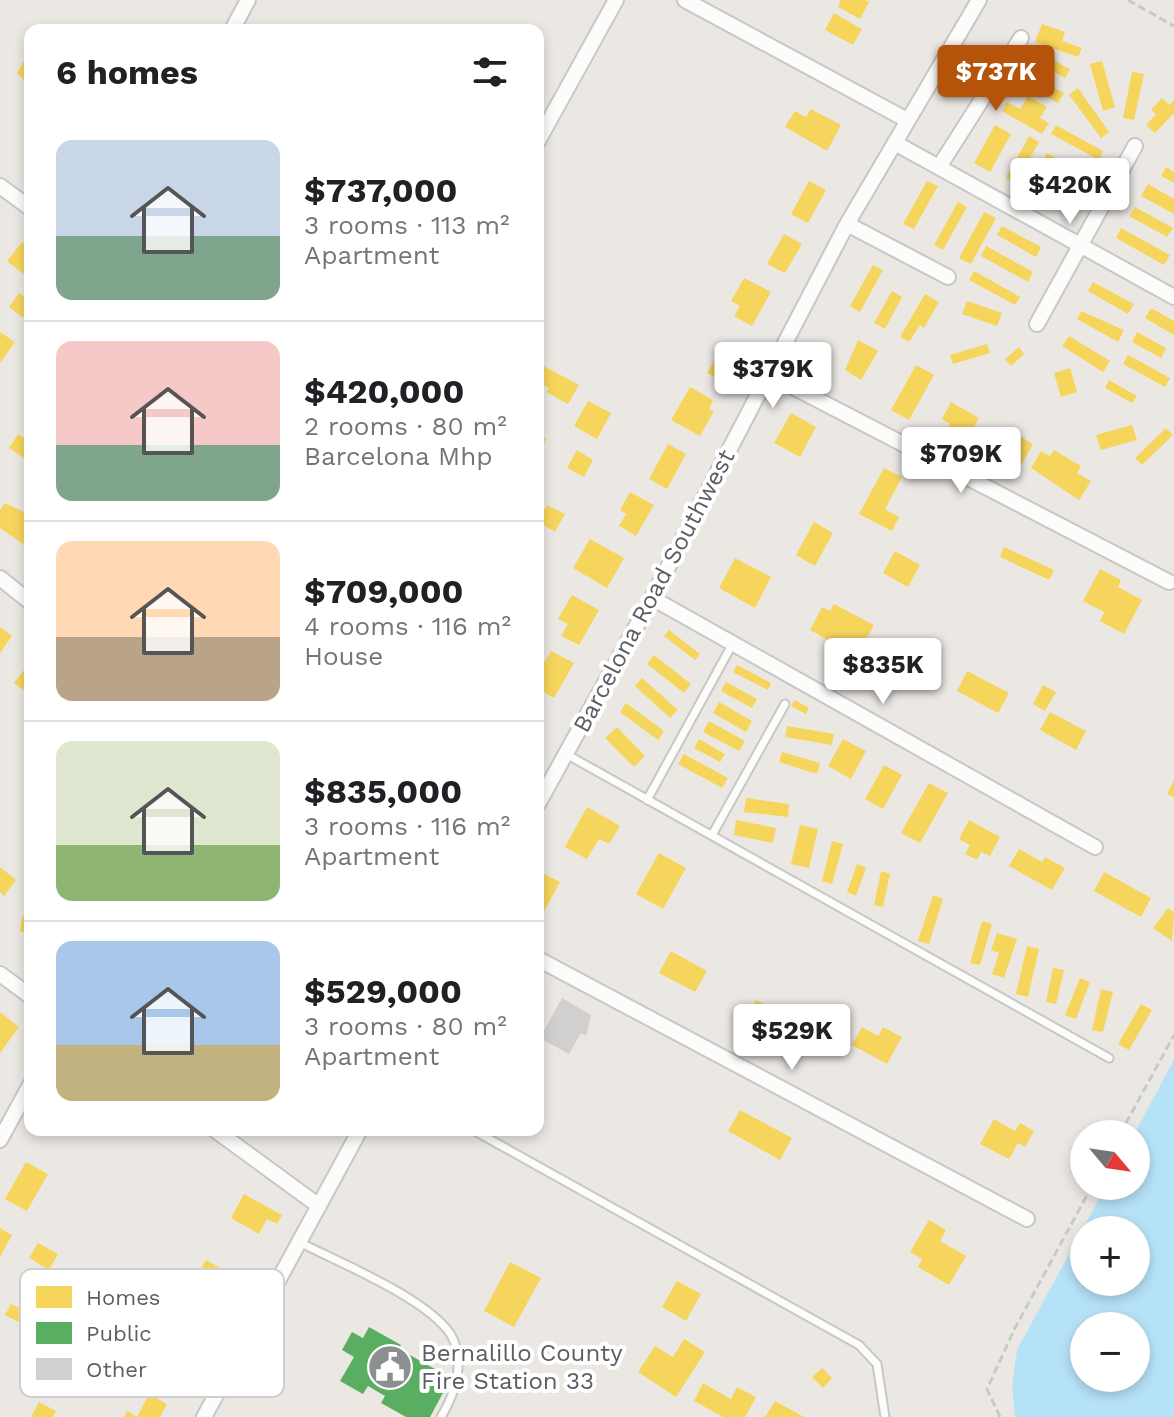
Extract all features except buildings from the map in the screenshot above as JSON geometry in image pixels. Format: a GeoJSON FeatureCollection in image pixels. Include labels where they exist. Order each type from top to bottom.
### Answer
{"type":"FeatureCollection","features":[{"type":"Feature","properties":{"kind":"street"},"geometry":{"type":"LineString","coordinates":[[235,24],[248,0]]}},
{"type":"Feature","properties":{"kind":"street"},"geometry":{"type":"LineString","coordinates":[[544,130],[616,0]]}},
{"type":"Feature","properties":{"kind":"street"},"geometry":{"type":"LineString","coordinates":[[685,0],[907,120]]}},
{"type":"Feature","properties":{"kind":"street","name":"Barcelona Road Southwest"},"geometry":{"type":"LineString","coordinates":[[544,793],[652,598],[847,224],[979,0]]}},
{"type":"Feature","properties":{"kind":"street"},"geometry":{"type":"LineString","coordinates":[[939,167],[1021,38]]}},
{"type":"Feature","properties":{"kind":"street"},"geometry":{"type":"LineString","coordinates":[[895,143],[1174,297]]}},
{"type":"Feature","properties":{"kind":"street"},"geometry":{"type":"LineString","coordinates":[[1037,324],[1135,146]]}},
{"type":"Feature","properties":{"kind":"street"},"geometry":{"type":"LineString","coordinates":[[0,186],[24,204]]}},
{"type":"Feature","properties":{"kind":"street"},"geometry":{"type":"LineString","coordinates":[[847,224],[948,277]]}},
{"type":"Feature","properties":{"kind":"street"},"geometry":{"type":"LineString","coordinates":[[770,375],[1172,583]]}},
{"type":"Feature","properties":{"kind":"street"},"geometry":{"type":"LineString","coordinates":[[0,578],[24,597]]}},
{"type":"Feature","properties":{"kind":"street"},"geometry":{"type":"LineString","coordinates":[[652,598],[1095,847]]}},
{"type":"Feature","properties":{"kind":"street"},"geometry":{"type":"LineString","coordinates":[[544,962],[1027,1219]]}},
{"type":"Feature","properties":{"kind":"street"},"geometry":{"type":"LineString","coordinates":[[0,974],[24,992]]}},
{"type":"Feature","properties":{"kind":"street"},"geometry":{"type":"LineString","coordinates":[[0,1140],[24,1096]]}},
{"type":"Feature","properties":{"kind":"street"},"geometry":{"type":"LineString","coordinates":[[223,1136],[319,1206]]}},
{"type":"Feature","properties":{"kind":"street"},"geometry":{"type":"LineString","coordinates":[[284,1270],[357,1136]]}},
{"type":"Feature","properties":{"kind":"street"},"geometry":{"type":"LineString","coordinates":[[204,1417],[215,1397]]}},
{"type":"Feature","properties":{"kind":"lane"},"geometry":{"type":"LineString","coordinates":[[647,800],[733,643]]}},
{"type":"Feature","properties":{"kind":"lane"},"geometry":{"type":"LineString","coordinates":[[712,835],[785,704]]}},
{"type":"Feature","properties":{"kind":"lane"},"geometry":{"type":"LineString","coordinates":[[566,754],[1109,1058]]}},
{"type":"Feature","properties":{"kind":"lane"},"geometry":{"type":"LineString","coordinates":[[484,1136],[859,1345],[877,1364],[885,1417]]}},
{"type":"Feature","properties":{"kind":"lane"},"geometry":{"type":"LineString","coordinates":[[299,1242],[407,1297],[451,1336],[459,1362],[456,1382],[441,1417]]}},
{"type":"Feature","properties":{"kind":"path"},"geometry":{"type":"LineString","coordinates":[[1128,0],[1174,26]]}},
{"type":"Feature","properties":{"kind":"path"},"geometry":{"type":"LineString","coordinates":[[1128,1120],[1174,1035]]}},
{"type":"Feature","properties":{"kind":"path"},"geometry":{"type":"LineString","coordinates":[[1000,1417],[987,1389],[1015,1328],[1084,1200]]}},
{"type":"Feature","properties":{"kind":"water"},"geometry":{"type":"Polygon","coordinates":[[[1174,1060],[1174,1417],[1015,1417],[1012,1386],[1017,1350],[1070,1252],[1070,1296],[1150,1296],[1150,1216],[1090,1216],[1098,1200],[1150,1200],[1150,1120],[1142,1120],[1174,1060]]]}},
{"type":"Feature","properties":{"kind":"place","name":"Bernalillo County Fire Station 33"},"geometry":{"type":"Point","coordinates":[390,1367]}}]}
